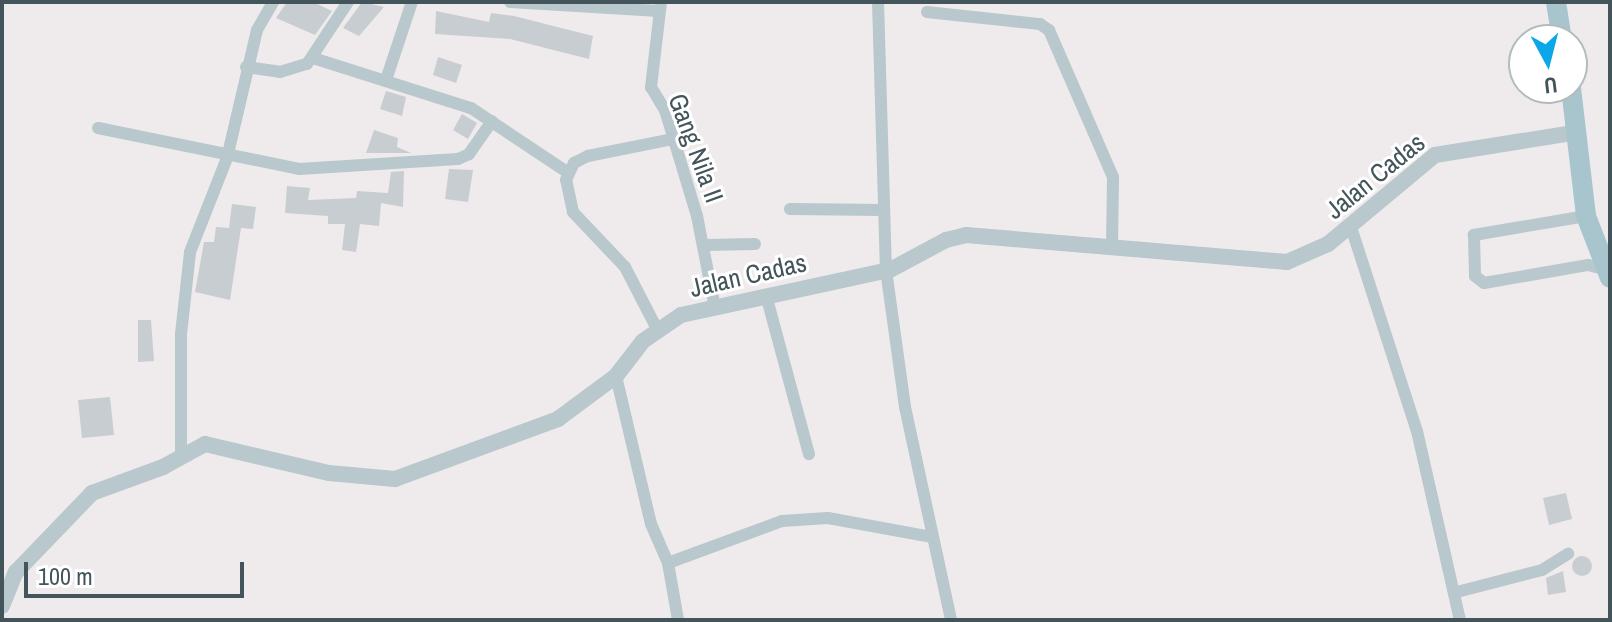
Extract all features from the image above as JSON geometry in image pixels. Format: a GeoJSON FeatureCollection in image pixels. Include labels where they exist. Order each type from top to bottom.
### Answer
{"type":"FeatureCollection","features":[{"type":"Feature","properties":{"kind":"main road"},"geometry":{"type":"LineString","coordinates":[[1556,2],[1559,24]]}},
{"type":"Feature","properties":{"kind":"main road"},"geometry":{"type":"LineString","coordinates":[[1574,104],[1586,216],[1607,273]]}},
{"type":"Feature","properties":{"kind":"street"},"geometry":{"type":"LineString","coordinates":[[181,454],[184,288],[197,225],[227,158],[246,67],[273,2]]}},
{"type":"Feature","properties":{"kind":"street"},"geometry":{"type":"LineString","coordinates":[[246,67],[290,71],[313,58],[348,2]]}},
{"type":"Feature","properties":{"kind":"street"},"geometry":{"type":"LineString","coordinates":[[386,80],[412,2]]}},
{"type":"Feature","properties":{"kind":"street"},"geometry":{"type":"LineString","coordinates":[[510,2],[660,6]]}},
{"type":"Feature","properties":{"kind":"street"},"geometry":{"type":"LineString","coordinates":[[878,2],[886,270],[905,407],[951,620]]}},
{"type":"Feature","properties":{"kind":"street","name":"Gang Nila II"},"geometry":{"type":"LineString","coordinates":[[660,6],[651,87],[673,139],[706,245],[715,308]]}},
{"type":"Feature","properties":{"kind":"street"},"geometry":{"type":"LineString","coordinates":[[927,12],[1032,23],[1049,30],[1113,177],[1112,245]]}},
{"type":"Feature","properties":{"kind":"street"},"geometry":{"type":"LineString","coordinates":[[313,58],[445,98],[492,121],[567,172]]}},
{"type":"Feature","properties":{"kind":"street"},"geometry":{"type":"LineString","coordinates":[[98,128],[227,158],[299,169],[458,159],[469,154],[492,121]]}},
{"type":"Feature","properties":{"kind":"street","name":"Jalan Cadas"},"geometry":{"type":"LineString","coordinates":[[2,606],[16,572],[92,493],[163,467],[181,454],[205,444],[329,473],[395,479],[542,428],[616,376],[657,329],[681,315],[886,270],[966,235],[1198,251],[1268,264],[1307,256],[1351,227],[1445,151],[1578,132]]}},
{"type":"Feature","properties":{"kind":"street"},"geometry":{"type":"LineString","coordinates":[[657,329],[625,267],[573,212],[566,191],[567,172],[588,156],[673,139]]}},
{"type":"Feature","properties":{"kind":"street"},"geometry":{"type":"LineString","coordinates":[[790,209],[884,210]]}},
{"type":"Feature","properties":{"kind":"street"},"geometry":{"type":"LineString","coordinates":[[1586,216],[1474,235],[1475,276],[1484,283],[1588,265],[1607,273]]}},
{"type":"Feature","properties":{"kind":"street"},"geometry":{"type":"LineString","coordinates":[[1351,227],[1417,431],[1457,592],[1460,620]]}},
{"type":"Feature","properties":{"kind":"street"},"geometry":{"type":"LineString","coordinates":[[706,245],[755,244]]}},
{"type":"Feature","properties":{"kind":"street"},"geometry":{"type":"LineString","coordinates":[[766,295],[809,454]]}},
{"type":"Feature","properties":{"kind":"street"},"geometry":{"type":"LineString","coordinates":[[616,376],[639,481],[668,563],[678,620]]}},
{"type":"Feature","properties":{"kind":"street"},"geometry":{"type":"LineString","coordinates":[[668,563],[782,521],[828,518],[932,537]]}},
{"type":"Feature","properties":{"kind":"street"},"geometry":{"type":"LineString","coordinates":[[1457,592],[1542,570],[1568,554]]}},
{"type":"Feature","properties":{"kind":"building"},"geometry":{"type":"Polygon","coordinates":[[[287,2],[313,2],[332,11],[315,35],[276,18],[287,2]]]}},
{"type":"Feature","properties":{"kind":"building"},"geometry":{"type":"Polygon","coordinates":[[[362,2],[384,7],[359,36],[343,28],[362,2]]]}},
{"type":"Feature","properties":{"kind":"building"},"geometry":{"type":"Polygon","coordinates":[[[436,11],[489,22],[491,13],[514,16],[593,36],[589,59],[510,39],[435,34],[436,11]]]}},
{"type":"Feature","properties":{"kind":"building"},"geometry":{"type":"Polygon","coordinates":[[[438,57],[462,65],[456,83],[433,75],[438,57]]]}},
{"type":"Feature","properties":{"kind":"building"},"geometry":{"type":"Polygon","coordinates":[[[386,91],[406,97],[402,116],[380,109],[386,91]]]}},
{"type":"Feature","properties":{"kind":"building"},"geometry":{"type":"Polygon","coordinates":[[[462,114],[477,123],[468,139],[453,130],[462,114]]]}},
{"type":"Feature","properties":{"kind":"building"},"geometry":{"type":"Polygon","coordinates":[[[374,130],[398,138],[397,147],[411,153],[366,153],[374,130]]]}},
{"type":"Feature","properties":{"kind":"building"},"geometry":{"type":"Polygon","coordinates":[[[449,169],[473,170],[468,202],[445,199],[449,169]]]}},
{"type":"Feature","properties":{"kind":"building"},"geometry":{"type":"Polygon","coordinates":[[[404,171],[403,207],[381,203],[379,226],[360,224],[356,252],[342,250],[345,224],[328,224],[328,216],[285,213],[287,186],[310,188],[308,200],[356,198],[357,191],[388,193],[391,172],[404,171]]]}},
{"type":"Feature","properties":{"kind":"building"},"geometry":{"type":"Polygon","coordinates":[[[232,204],[256,207],[253,229],[241,228],[230,300],[195,292],[204,242],[214,242],[216,227],[229,228],[232,204]]]}},
{"type":"Feature","properties":{"kind":"building"},"geometry":{"type":"Polygon","coordinates":[[[138,320],[151,320],[154,361],[138,362],[138,320]]]}},
{"type":"Feature","properties":{"kind":"building"},"geometry":{"type":"Polygon","coordinates":[[[110,397],[114,435],[82,438],[78,400],[110,397]]]}},
{"type":"Feature","properties":{"kind":"building"},"geometry":{"type":"Polygon","coordinates":[[[1566,493],[1572,519],[1549,525],[1543,498],[1566,493]]]}},
{"type":"Feature","properties":{"kind":"building"},"geometry":{"type":"Polygon","coordinates":[[[1578,556],[1586,556],[1592,566],[1586,576],[1578,576],[1572,570],[1572,562],[1578,556]]]}},
{"type":"Feature","properties":{"kind":"building"},"geometry":{"type":"Polygon","coordinates":[[[1563,571],[1566,592],[1548,595],[1546,578],[1563,571]]]}}]}
